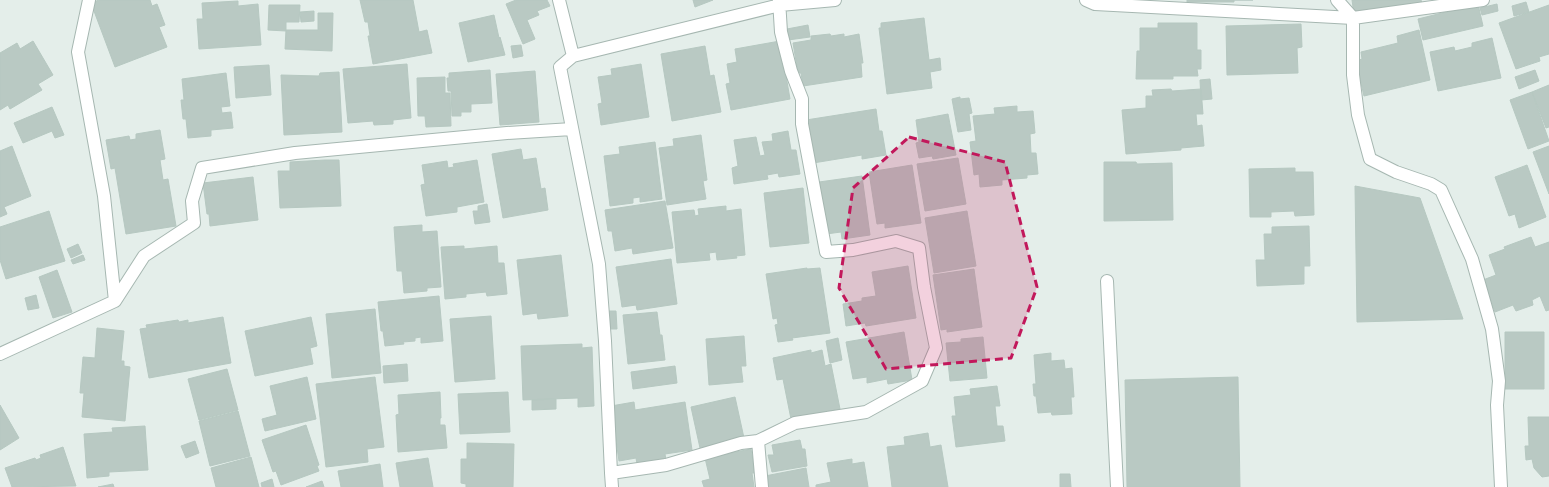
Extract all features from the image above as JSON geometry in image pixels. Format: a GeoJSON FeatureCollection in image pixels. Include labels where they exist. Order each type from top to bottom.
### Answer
{"type":"FeatureCollection","features":[{"type":"Feature","properties":{"kind":"street"},"geometry":{"type":"LineString","coordinates":[[89,0],[78,52],[104,196],[115,301]]}},
{"type":"Feature","properties":{"kind":"street"},"geometry":{"type":"LineString","coordinates":[[559,0],[572,56]]}},
{"type":"Feature","properties":{"kind":"street"},"geometry":{"type":"LineString","coordinates":[[612,487],[605,341],[599,264],[560,67],[572,56],[779,2],[835,0]]}},
{"type":"Feature","properties":{"kind":"street"},"geometry":{"type":"LineString","coordinates":[[1086,0],[1095,4],[1353,18],[1483,0]]}},
{"type":"Feature","properties":{"kind":"street"},"geometry":{"type":"LineString","coordinates":[[1336,0],[1353,18],[1353,75],[1358,115],[1370,159],[1396,172],[1431,184],[1441,190],[1472,259],[1492,329],[1499,382],[1497,405],[1500,487]]}},
{"type":"Feature","properties":{"kind":"street"},"geometry":{"type":"LineString","coordinates":[[611,473],[666,465],[741,444],[758,441],[795,423],[866,412],[922,381],[936,348],[924,287],[919,248],[896,241],[853,250],[826,252],[802,124],[802,99],[791,71],[780,32],[779,2]]}},
{"type":"Feature","properties":{"kind":"street"},"geometry":{"type":"LineString","coordinates":[[0,354],[115,301],[144,256],[194,223],[192,201],[202,168],[295,153],[506,133],[572,129]]}},
{"type":"Feature","properties":{"kind":"street"},"geometry":{"type":"LineString","coordinates":[[1107,281],[1117,487]]}},
{"type":"Feature","properties":{"kind":"street"},"geometry":{"type":"LineString","coordinates":[[758,441],[762,487]]}},
{"type":"Feature","properties":{"kind":"highlighted area"},"geometry":{"type":"Polygon","coordinates":[[[909,137],[1005,162],[1037,287],[1011,358],[886,369],[839,288],[853,188],[909,137]]]}},
{"type":"Feature","properties":{"kind":"building"},"geometry":{"type":"Polygon","coordinates":[[[99,0],[150,0],[152,6],[157,4],[165,25],[159,27],[167,47],[115,67],[91,3],[99,0]]]}},
{"type":"Feature","properties":{"kind":"building"},"geometry":{"type":"Polygon","coordinates":[[[360,0],[413,0],[419,32],[427,30],[432,53],[373,64],[368,36],[370,36],[368,22],[365,22],[360,0]]]}},
{"type":"Feature","properties":{"kind":"building"},"geometry":{"type":"Polygon","coordinates":[[[516,0],[547,0],[550,6],[537,11],[539,15],[527,20],[535,39],[523,44],[506,4],[516,0]]]}},
{"type":"Feature","properties":{"kind":"building"},"geometry":{"type":"Polygon","coordinates":[[[693,0],[713,0],[695,7],[693,0]]]}},
{"type":"Feature","properties":{"kind":"building"},"geometry":{"type":"Polygon","coordinates":[[[1187,0],[1234,0],[1234,2],[1187,2],[1187,0]]]}},
{"type":"Feature","properties":{"kind":"building"},"geometry":{"type":"Polygon","coordinates":[[[1352,0],[1421,0],[1422,3],[1354,14],[1352,0]]]}},
{"type":"Feature","properties":{"kind":"building"},"geometry":{"type":"Polygon","coordinates":[[[238,1],[238,6],[258,4],[261,45],[199,49],[197,19],[203,19],[202,3],[238,1]]]}},
{"type":"Feature","properties":{"kind":"building"},"geometry":{"type":"Polygon","coordinates":[[[1526,2],[1529,12],[1514,16],[1512,6],[1526,2]]]}},
{"type":"Feature","properties":{"kind":"building"},"geometry":{"type":"Polygon","coordinates":[[[1478,4],[1483,26],[1423,40],[1418,19],[1478,4]]]}},
{"type":"Feature","properties":{"kind":"building"},"geometry":{"type":"Polygon","coordinates":[[[1497,4],[1498,11],[1482,15],[1480,8],[1497,4]]]}},
{"type":"Feature","properties":{"kind":"building"},"geometry":{"type":"Polygon","coordinates":[[[269,5],[300,5],[299,22],[286,22],[286,31],[268,30],[269,5]]]}},
{"type":"Feature","properties":{"kind":"building"},"geometry":{"type":"Polygon","coordinates":[[[1549,5],[1549,54],[1539,57],[1540,61],[1516,69],[1499,23],[1549,5]]]}},
{"type":"Feature","properties":{"kind":"building"},"geometry":{"type":"Polygon","coordinates":[[[314,11],[314,21],[301,22],[300,12],[314,11]]]}},
{"type":"Feature","properties":{"kind":"building"},"geometry":{"type":"Polygon","coordinates":[[[318,13],[333,13],[332,51],[285,49],[286,30],[318,30],[318,13]]]}},
{"type":"Feature","properties":{"kind":"building"},"geometry":{"type":"Polygon","coordinates":[[[494,15],[499,38],[500,37],[505,55],[468,62],[459,23],[494,15]]]}},
{"type":"Feature","properties":{"kind":"building"},"geometry":{"type":"Polygon","coordinates":[[[924,18],[929,60],[940,58],[941,70],[930,72],[932,88],[887,94],[879,28],[881,28],[881,23],[924,18]]]}},
{"type":"Feature","properties":{"kind":"building"},"geometry":{"type":"Polygon","coordinates":[[[1158,23],[1197,23],[1197,50],[1201,50],[1201,69],[1197,69],[1198,76],[1173,76],[1173,79],[1136,79],[1137,51],[1140,51],[1140,28],[1158,28],[1158,23]]]}},
{"type":"Feature","properties":{"kind":"building"},"geometry":{"type":"Polygon","coordinates":[[[1301,24],[1302,47],[1297,48],[1298,73],[1227,75],[1226,26],[1301,24]]]}},
{"type":"Feature","properties":{"kind":"building"},"geometry":{"type":"Polygon","coordinates":[[[808,25],[810,37],[788,40],[787,29],[808,25]]]}},
{"type":"Feature","properties":{"kind":"building"},"geometry":{"type":"Polygon","coordinates":[[[1419,30],[1430,80],[1364,96],[1356,61],[1362,59],[1361,52],[1398,43],[1397,36],[1419,30]]]}},
{"type":"Feature","properties":{"kind":"building"},"geometry":{"type":"Polygon","coordinates":[[[830,34],[831,36],[844,34],[844,37],[859,34],[863,63],[861,63],[862,77],[803,86],[801,73],[798,73],[793,43],[811,40],[811,36],[830,34]]]}},
{"type":"Feature","properties":{"kind":"building"},"geometry":{"type":"Polygon","coordinates":[[[1492,38],[1501,78],[1438,91],[1430,52],[1454,47],[1455,51],[1472,47],[1472,43],[1492,38]]]}},
{"type":"Feature","properties":{"kind":"building"},"geometry":{"type":"Polygon","coordinates":[[[33,41],[53,75],[38,84],[42,90],[10,109],[8,105],[0,110],[0,53],[17,43],[20,49],[33,41]]]}},
{"type":"Feature","properties":{"kind":"building"},"geometry":{"type":"Polygon","coordinates":[[[780,41],[790,99],[731,110],[726,84],[730,83],[727,64],[737,62],[735,49],[780,41]]]}},
{"type":"Feature","properties":{"kind":"building"},"geometry":{"type":"Polygon","coordinates":[[[521,45],[523,56],[513,58],[511,46],[521,45]]]}},
{"type":"Feature","properties":{"kind":"building"},"geometry":{"type":"Polygon","coordinates":[[[705,46],[710,76],[714,75],[721,112],[672,121],[661,54],[705,46]]]}},
{"type":"Feature","properties":{"kind":"building"},"geometry":{"type":"Polygon","coordinates":[[[407,64],[411,118],[393,120],[393,124],[374,125],[373,121],[348,123],[343,69],[407,64]]]}},
{"type":"Feature","properties":{"kind":"building"},"geometry":{"type":"Polygon","coordinates":[[[641,64],[649,117],[601,125],[598,104],[602,103],[598,77],[612,75],[611,69],[641,64]]]}},
{"type":"Feature","properties":{"kind":"building"},"geometry":{"type":"Polygon","coordinates":[[[269,65],[271,95],[236,98],[234,67],[269,65]]]}},
{"type":"Feature","properties":{"kind":"building"},"geometry":{"type":"Polygon","coordinates":[[[490,70],[492,103],[471,104],[471,112],[461,112],[461,116],[452,116],[451,91],[448,91],[447,78],[449,78],[449,73],[490,70]]]}},
{"type":"Feature","properties":{"kind":"building"},"geometry":{"type":"Polygon","coordinates":[[[1535,70],[1539,81],[1519,89],[1515,77],[1535,70]]]}},
{"type":"Feature","properties":{"kind":"building"},"geometry":{"type":"Polygon","coordinates":[[[535,71],[539,122],[500,125],[496,74],[535,71]]]}},
{"type":"Feature","properties":{"kind":"building"},"geometry":{"type":"Polygon","coordinates":[[[339,72],[342,132],[284,135],[281,75],[319,76],[320,73],[339,72]]]}},
{"type":"Feature","properties":{"kind":"building"},"geometry":{"type":"Polygon","coordinates":[[[226,73],[230,106],[221,107],[222,113],[231,112],[233,128],[211,130],[211,136],[188,138],[186,119],[183,119],[181,100],[184,100],[182,79],[226,73]]]}},
{"type":"Feature","properties":{"kind":"building"},"geometry":{"type":"Polygon","coordinates":[[[445,77],[445,93],[450,93],[451,126],[426,127],[425,116],[418,116],[417,78],[445,77]]]}},
{"type":"Feature","properties":{"kind":"building"},"geometry":{"type":"Polygon","coordinates":[[[1210,79],[1212,99],[1201,100],[1200,80],[1210,79]]]}},
{"type":"Feature","properties":{"kind":"building"},"geometry":{"type":"Polygon","coordinates":[[[1549,85],[1549,127],[1546,128],[1532,92],[1549,85]]]}},
{"type":"Feature","properties":{"kind":"building"},"geometry":{"type":"Polygon","coordinates":[[[1171,89],[1172,91],[1201,89],[1203,114],[1196,114],[1197,126],[1202,125],[1204,146],[1181,148],[1181,150],[1126,154],[1122,110],[1146,108],[1146,96],[1153,96],[1152,90],[1171,89]]]}},
{"type":"Feature","properties":{"kind":"building"},"geometry":{"type":"Polygon","coordinates":[[[1532,92],[1549,141],[1528,149],[1510,100],[1532,92]]]}},
{"type":"Feature","properties":{"kind":"building"},"geometry":{"type":"Polygon","coordinates":[[[960,97],[960,99],[969,98],[972,113],[969,114],[971,130],[958,132],[952,99],[960,97]]]}},
{"type":"Feature","properties":{"kind":"building"},"geometry":{"type":"Polygon","coordinates":[[[1017,106],[1017,112],[1033,111],[1035,133],[1030,134],[1031,153],[1036,153],[1038,174],[1027,175],[1027,178],[1002,180],[1002,185],[980,187],[979,174],[974,175],[970,142],[976,141],[973,116],[995,114],[994,108],[1017,106]]]}},
{"type":"Feature","properties":{"kind":"building"},"geometry":{"type":"Polygon","coordinates":[[[52,107],[64,135],[55,138],[52,131],[23,143],[14,123],[52,107]]]}},
{"type":"Feature","properties":{"kind":"building"},"geometry":{"type":"Polygon","coordinates":[[[876,109],[879,131],[882,131],[886,155],[862,159],[862,155],[813,163],[806,120],[876,109]]]}},
{"type":"Feature","properties":{"kind":"building"},"geometry":{"type":"Polygon","coordinates":[[[948,114],[956,155],[933,159],[932,156],[919,158],[916,143],[919,142],[916,120],[948,114]]]}},
{"type":"Feature","properties":{"kind":"building"},"geometry":{"type":"Polygon","coordinates":[[[160,130],[165,159],[160,160],[163,180],[168,179],[176,226],[126,234],[115,168],[111,169],[106,140],[129,136],[130,140],[136,139],[136,134],[160,130]]]}},
{"type":"Feature","properties":{"kind":"building"},"geometry":{"type":"Polygon","coordinates":[[[788,131],[791,150],[796,150],[800,174],[779,177],[778,173],[767,175],[768,179],[734,184],[732,168],[738,166],[734,140],[756,137],[760,156],[765,155],[762,142],[773,141],[772,134],[788,131]]]}},
{"type":"Feature","properties":{"kind":"building"},"geometry":{"type":"Polygon","coordinates":[[[701,135],[707,180],[703,181],[706,199],[667,205],[659,148],[674,146],[673,139],[701,135]]]}},
{"type":"Feature","properties":{"kind":"building"},"geometry":{"type":"Polygon","coordinates":[[[655,142],[662,199],[640,202],[640,197],[633,198],[633,203],[610,206],[604,156],[620,154],[619,147],[655,142]]]}},
{"type":"Feature","properties":{"kind":"building"},"geometry":{"type":"Polygon","coordinates":[[[12,146],[31,196],[4,207],[7,214],[0,217],[0,151],[12,146]]]}},
{"type":"Feature","properties":{"kind":"building"},"geometry":{"type":"Polygon","coordinates":[[[1549,146],[1549,194],[1533,152],[1549,146]]]}},
{"type":"Feature","properties":{"kind":"building"},"geometry":{"type":"Polygon","coordinates":[[[521,149],[523,160],[536,158],[541,189],[545,188],[548,210],[503,218],[492,154],[521,149]]]}},
{"type":"Feature","properties":{"kind":"building"},"geometry":{"type":"Polygon","coordinates":[[[958,158],[966,204],[925,211],[917,164],[958,158]]]}},
{"type":"Feature","properties":{"kind":"building"},"geometry":{"type":"Polygon","coordinates":[[[339,160],[341,206],[280,208],[278,171],[290,171],[290,162],[339,160]]]}},
{"type":"Feature","properties":{"kind":"building"},"geometry":{"type":"Polygon","coordinates":[[[477,160],[484,202],[457,207],[457,212],[426,216],[421,185],[425,184],[422,165],[447,161],[448,168],[454,167],[453,164],[477,160]]]}},
{"type":"Feature","properties":{"kind":"building"},"geometry":{"type":"Polygon","coordinates":[[[1104,162],[1136,162],[1137,164],[1172,163],[1173,220],[1104,221],[1104,162]]]}},
{"type":"Feature","properties":{"kind":"building"},"geometry":{"type":"Polygon","coordinates":[[[912,165],[921,223],[885,228],[885,223],[877,224],[869,172],[912,165]]]}},
{"type":"Feature","properties":{"kind":"building"},"geometry":{"type":"Polygon","coordinates":[[[1527,165],[1546,217],[1519,228],[1515,214],[1509,216],[1495,177],[1527,165]]]}},
{"type":"Feature","properties":{"kind":"building"},"geometry":{"type":"Polygon","coordinates":[[[1295,168],[1295,172],[1313,172],[1314,215],[1295,216],[1294,211],[1271,212],[1271,217],[1250,217],[1249,169],[1295,168]]]}},
{"type":"Feature","properties":{"kind":"building"},"geometry":{"type":"Polygon","coordinates":[[[862,176],[870,235],[842,239],[841,232],[826,234],[819,182],[862,176]]]}},
{"type":"Feature","properties":{"kind":"building"},"geometry":{"type":"Polygon","coordinates":[[[253,177],[258,220],[210,226],[203,183],[253,177]]]}},
{"type":"Feature","properties":{"kind":"building"},"geometry":{"type":"Polygon","coordinates":[[[1355,186],[1420,198],[1463,319],[1357,322],[1355,186]]]}},
{"type":"Feature","properties":{"kind":"building"},"geometry":{"type":"Polygon","coordinates":[[[803,188],[809,243],[770,247],[764,193],[803,188]]]}},
{"type":"Feature","properties":{"kind":"building"},"geometry":{"type":"Polygon","coordinates":[[[665,201],[673,248],[633,254],[632,248],[615,251],[612,231],[608,231],[605,210],[665,201]]]}},
{"type":"Feature","properties":{"kind":"building"},"geometry":{"type":"Polygon","coordinates":[[[487,204],[490,222],[475,224],[473,211],[478,211],[478,206],[487,204]]]}},
{"type":"Feature","properties":{"kind":"building"},"geometry":{"type":"Polygon","coordinates":[[[726,206],[726,211],[741,209],[745,255],[736,256],[737,258],[717,260],[716,252],[709,253],[710,260],[677,263],[672,212],[694,210],[695,216],[699,215],[698,209],[726,206]]]}},
{"type":"Feature","properties":{"kind":"building"},"geometry":{"type":"Polygon","coordinates":[[[49,211],[65,261],[6,279],[0,260],[0,227],[49,211]]]}},
{"type":"Feature","properties":{"kind":"building"},"geometry":{"type":"Polygon","coordinates":[[[967,211],[976,266],[934,273],[925,218],[967,211]]]}},
{"type":"Feature","properties":{"kind":"building"},"geometry":{"type":"Polygon","coordinates":[[[422,225],[422,232],[437,231],[441,287],[427,288],[427,291],[404,293],[402,271],[397,271],[394,227],[422,225]]]}},
{"type":"Feature","properties":{"kind":"building"},"geometry":{"type":"Polygon","coordinates":[[[1309,226],[1310,266],[1304,266],[1304,284],[1257,286],[1256,260],[1265,260],[1264,234],[1272,234],[1272,227],[1309,226]]]}},
{"type":"Feature","properties":{"kind":"building"},"geometry":{"type":"Polygon","coordinates":[[[1531,237],[1535,247],[1549,242],[1549,310],[1546,311],[1540,296],[1532,300],[1533,305],[1516,311],[1513,305],[1495,312],[1483,280],[1496,275],[1489,255],[1505,249],[1504,247],[1531,237]]]}},
{"type":"Feature","properties":{"kind":"building"},"geometry":{"type":"Polygon","coordinates":[[[78,244],[82,253],[71,258],[67,249],[78,244]]]}},
{"type":"Feature","properties":{"kind":"building"},"geometry":{"type":"Polygon","coordinates":[[[464,246],[464,249],[497,246],[498,263],[504,263],[507,294],[487,296],[486,292],[466,294],[466,297],[445,299],[441,247],[464,246]]]}},
{"type":"Feature","properties":{"kind":"building"},"geometry":{"type":"Polygon","coordinates":[[[83,255],[85,260],[73,264],[71,260],[83,255]]]}},
{"type":"Feature","properties":{"kind":"building"},"geometry":{"type":"Polygon","coordinates":[[[561,255],[568,316],[538,319],[537,313],[523,315],[517,260],[561,255]]]}},
{"type":"Feature","properties":{"kind":"building"},"geometry":{"type":"Polygon","coordinates":[[[671,259],[677,304],[637,310],[636,305],[622,307],[616,267],[671,259]]]}},
{"type":"Feature","properties":{"kind":"building"},"geometry":{"type":"Polygon","coordinates":[[[908,266],[916,318],[866,326],[865,323],[846,326],[843,304],[862,301],[862,298],[876,296],[872,272],[908,266]]]}},
{"type":"Feature","properties":{"kind":"building"},"geometry":{"type":"Polygon","coordinates":[[[807,268],[820,268],[830,333],[792,338],[793,340],[778,342],[775,325],[778,324],[777,318],[773,319],[766,274],[807,268]]]}},
{"type":"Feature","properties":{"kind":"building"},"geometry":{"type":"Polygon","coordinates":[[[974,269],[982,327],[947,332],[947,329],[941,330],[933,275],[974,269]]]}},
{"type":"Feature","properties":{"kind":"building"},"geometry":{"type":"Polygon","coordinates":[[[57,270],[72,312],[53,318],[39,277],[57,270]]]}},
{"type":"Feature","properties":{"kind":"building"},"geometry":{"type":"Polygon","coordinates":[[[36,295],[39,308],[28,310],[25,298],[36,295]]]}},
{"type":"Feature","properties":{"kind":"building"},"geometry":{"type":"Polygon","coordinates":[[[439,296],[443,341],[421,343],[421,337],[415,338],[415,341],[403,342],[404,344],[385,346],[383,331],[381,331],[378,302],[439,296]]]}},
{"type":"Feature","properties":{"kind":"building"},"geometry":{"type":"Polygon","coordinates":[[[375,309],[381,373],[332,378],[326,314],[375,309]]]}},
{"type":"Feature","properties":{"kind":"building"},"geometry":{"type":"Polygon","coordinates":[[[607,311],[616,311],[617,329],[608,329],[607,311]]]}},
{"type":"Feature","properties":{"kind":"building"},"geometry":{"type":"Polygon","coordinates":[[[657,312],[665,360],[628,364],[623,315],[657,312]]]}},
{"type":"Feature","properties":{"kind":"building"},"geometry":{"type":"Polygon","coordinates":[[[491,316],[495,379],[455,382],[450,319],[491,316]]]}},
{"type":"Feature","properties":{"kind":"building"},"geometry":{"type":"Polygon","coordinates":[[[223,317],[231,363],[149,378],[140,329],[147,328],[146,325],[178,320],[179,322],[188,320],[188,323],[223,317]]]}},
{"type":"Feature","properties":{"kind":"building"},"geometry":{"type":"Polygon","coordinates":[[[311,317],[317,346],[310,348],[313,364],[255,376],[245,331],[311,317]]]}},
{"type":"Feature","properties":{"kind":"building"},"geometry":{"type":"Polygon","coordinates":[[[97,328],[124,331],[121,361],[124,361],[124,366],[130,367],[125,421],[82,417],[84,393],[80,393],[83,357],[95,358],[97,328]]]}},
{"type":"Feature","properties":{"kind":"building"},"geometry":{"type":"Polygon","coordinates":[[[904,332],[912,380],[888,384],[887,379],[867,383],[867,377],[853,379],[846,342],[904,332]]]}},
{"type":"Feature","properties":{"kind":"building"},"geometry":{"type":"Polygon","coordinates":[[[1505,332],[1544,332],[1544,389],[1505,389],[1505,332]]]}},
{"type":"Feature","properties":{"kind":"building"},"geometry":{"type":"Polygon","coordinates":[[[744,336],[746,366],[741,366],[743,382],[709,385],[706,339],[744,336]]]}},
{"type":"Feature","properties":{"kind":"building"},"geometry":{"type":"Polygon","coordinates":[[[983,337],[987,378],[950,381],[946,343],[961,342],[961,339],[983,337]]]}},
{"type":"Feature","properties":{"kind":"building"},"geometry":{"type":"Polygon","coordinates":[[[838,338],[842,360],[830,363],[826,341],[838,338]]]}},
{"type":"Feature","properties":{"kind":"building"},"geometry":{"type":"Polygon","coordinates":[[[582,344],[582,348],[592,347],[594,406],[578,407],[578,398],[523,400],[521,346],[582,344]]]}},
{"type":"Feature","properties":{"kind":"building"},"geometry":{"type":"Polygon","coordinates":[[[811,350],[811,353],[822,350],[825,366],[831,364],[840,409],[791,419],[783,379],[777,380],[773,358],[811,350]]]}},
{"type":"Feature","properties":{"kind":"building"},"geometry":{"type":"Polygon","coordinates":[[[1051,353],[1051,361],[1064,360],[1065,369],[1072,368],[1074,397],[1071,397],[1072,414],[1052,415],[1051,412],[1038,413],[1033,384],[1036,384],[1034,355],[1051,353]]]}},
{"type":"Feature","properties":{"kind":"building"},"geometry":{"type":"Polygon","coordinates":[[[407,364],[408,381],[384,383],[383,366],[407,364]]]}},
{"type":"Feature","properties":{"kind":"building"},"geometry":{"type":"Polygon","coordinates":[[[675,366],[677,383],[633,389],[631,372],[675,366]]]}},
{"type":"Feature","properties":{"kind":"building"},"geometry":{"type":"Polygon","coordinates":[[[227,369],[238,410],[199,420],[188,379],[227,369]]]}},
{"type":"Feature","properties":{"kind":"building"},"geometry":{"type":"Polygon","coordinates":[[[307,377],[316,419],[265,431],[262,419],[277,415],[270,386],[307,377]]]}},
{"type":"Feature","properties":{"kind":"building"},"geometry":{"type":"Polygon","coordinates":[[[375,377],[384,447],[367,449],[368,462],[326,467],[316,384],[375,377]]]}},
{"type":"Feature","properties":{"kind":"building"},"geometry":{"type":"Polygon","coordinates":[[[1238,377],[1240,487],[1127,487],[1125,380],[1238,377]]]}},
{"type":"Feature","properties":{"kind":"building"},"geometry":{"type":"Polygon","coordinates":[[[997,386],[1000,406],[995,406],[997,426],[1003,426],[1005,441],[956,447],[952,416],[956,416],[954,397],[971,395],[970,389],[997,386]]]}},
{"type":"Feature","properties":{"kind":"building"},"geometry":{"type":"Polygon","coordinates":[[[440,392],[440,425],[445,425],[447,448],[398,452],[396,415],[399,414],[398,395],[440,392]]]}},
{"type":"Feature","properties":{"kind":"building"},"geometry":{"type":"Polygon","coordinates":[[[508,392],[510,432],[460,434],[458,394],[508,392]]]}},
{"type":"Feature","properties":{"kind":"building"},"geometry":{"type":"Polygon","coordinates":[[[735,397],[744,438],[700,448],[691,407],[735,397]]]}},
{"type":"Feature","properties":{"kind":"building"},"geometry":{"type":"Polygon","coordinates":[[[556,399],[556,409],[532,410],[532,400],[556,399]]]}},
{"type":"Feature","properties":{"kind":"building"},"geometry":{"type":"Polygon","coordinates":[[[634,402],[635,410],[685,402],[692,450],[665,454],[666,460],[637,464],[636,458],[619,461],[611,406],[634,402]]]}},
{"type":"Feature","properties":{"kind":"building"},"geometry":{"type":"Polygon","coordinates":[[[0,405],[19,438],[0,450],[0,405]]]}},
{"type":"Feature","properties":{"kind":"building"},"geometry":{"type":"Polygon","coordinates":[[[238,411],[250,456],[210,466],[199,421],[238,411]]]}},
{"type":"Feature","properties":{"kind":"building"},"geometry":{"type":"Polygon","coordinates":[[[1528,417],[1549,417],[1549,476],[1542,477],[1534,468],[1532,459],[1526,460],[1525,446],[1529,446],[1528,417]]]}},
{"type":"Feature","properties":{"kind":"building"},"geometry":{"type":"Polygon","coordinates":[[[306,425],[319,465],[317,466],[319,471],[281,485],[276,471],[273,472],[262,440],[306,425]]]}},
{"type":"Feature","properties":{"kind":"building"},"geometry":{"type":"Polygon","coordinates":[[[145,426],[148,470],[109,472],[109,476],[87,478],[84,434],[113,432],[112,428],[145,426]]]}},
{"type":"Feature","properties":{"kind":"building"},"geometry":{"type":"Polygon","coordinates":[[[928,433],[930,447],[941,445],[948,487],[892,487],[887,447],[905,445],[904,437],[928,433]]]}},
{"type":"Feature","properties":{"kind":"building"},"geometry":{"type":"Polygon","coordinates":[[[800,440],[802,449],[805,449],[807,466],[772,472],[768,455],[774,455],[772,445],[800,440]]]}},
{"type":"Feature","properties":{"kind":"building"},"geometry":{"type":"Polygon","coordinates":[[[195,441],[199,453],[186,458],[181,446],[195,441]]]}},
{"type":"Feature","properties":{"kind":"building"},"geometry":{"type":"Polygon","coordinates":[[[467,443],[514,444],[513,487],[466,487],[466,484],[461,483],[461,459],[467,459],[467,443]]]}},
{"type":"Feature","properties":{"kind":"building"},"geometry":{"type":"Polygon","coordinates":[[[63,447],[76,486],[12,487],[5,468],[35,458],[36,460],[41,458],[40,455],[63,447]]]}},
{"type":"Feature","properties":{"kind":"building"},"geometry":{"type":"Polygon","coordinates":[[[751,449],[755,473],[752,473],[754,487],[704,487],[702,481],[710,479],[705,458],[751,449]]]}},
{"type":"Feature","properties":{"kind":"building"},"geometry":{"type":"Polygon","coordinates":[[[251,457],[259,487],[216,487],[211,468],[251,457]]]}},
{"type":"Feature","properties":{"kind":"building"},"geometry":{"type":"Polygon","coordinates":[[[428,458],[433,487],[400,487],[396,463],[428,458]]]}},
{"type":"Feature","properties":{"kind":"building"},"geometry":{"type":"Polygon","coordinates":[[[852,459],[852,464],[864,462],[868,487],[816,487],[816,485],[831,482],[827,463],[852,459]]]}},
{"type":"Feature","properties":{"kind":"building"},"geometry":{"type":"Polygon","coordinates":[[[380,464],[383,487],[341,487],[338,471],[380,464]]]}},
{"type":"Feature","properties":{"kind":"building"},"geometry":{"type":"Polygon","coordinates":[[[806,468],[809,487],[767,487],[765,476],[806,468]]]}},
{"type":"Feature","properties":{"kind":"building"},"geometry":{"type":"Polygon","coordinates":[[[1060,474],[1070,474],[1071,487],[1060,487],[1060,474]]]}},
{"type":"Feature","properties":{"kind":"building"},"geometry":{"type":"Polygon","coordinates":[[[272,479],[274,487],[262,487],[261,483],[272,479]]]}},
{"type":"Feature","properties":{"kind":"building"},"geometry":{"type":"Polygon","coordinates":[[[322,481],[324,487],[306,487],[322,481]]]}},
{"type":"Feature","properties":{"kind":"building"},"geometry":{"type":"Polygon","coordinates":[[[113,484],[114,487],[98,487],[113,484]]]}}]}
